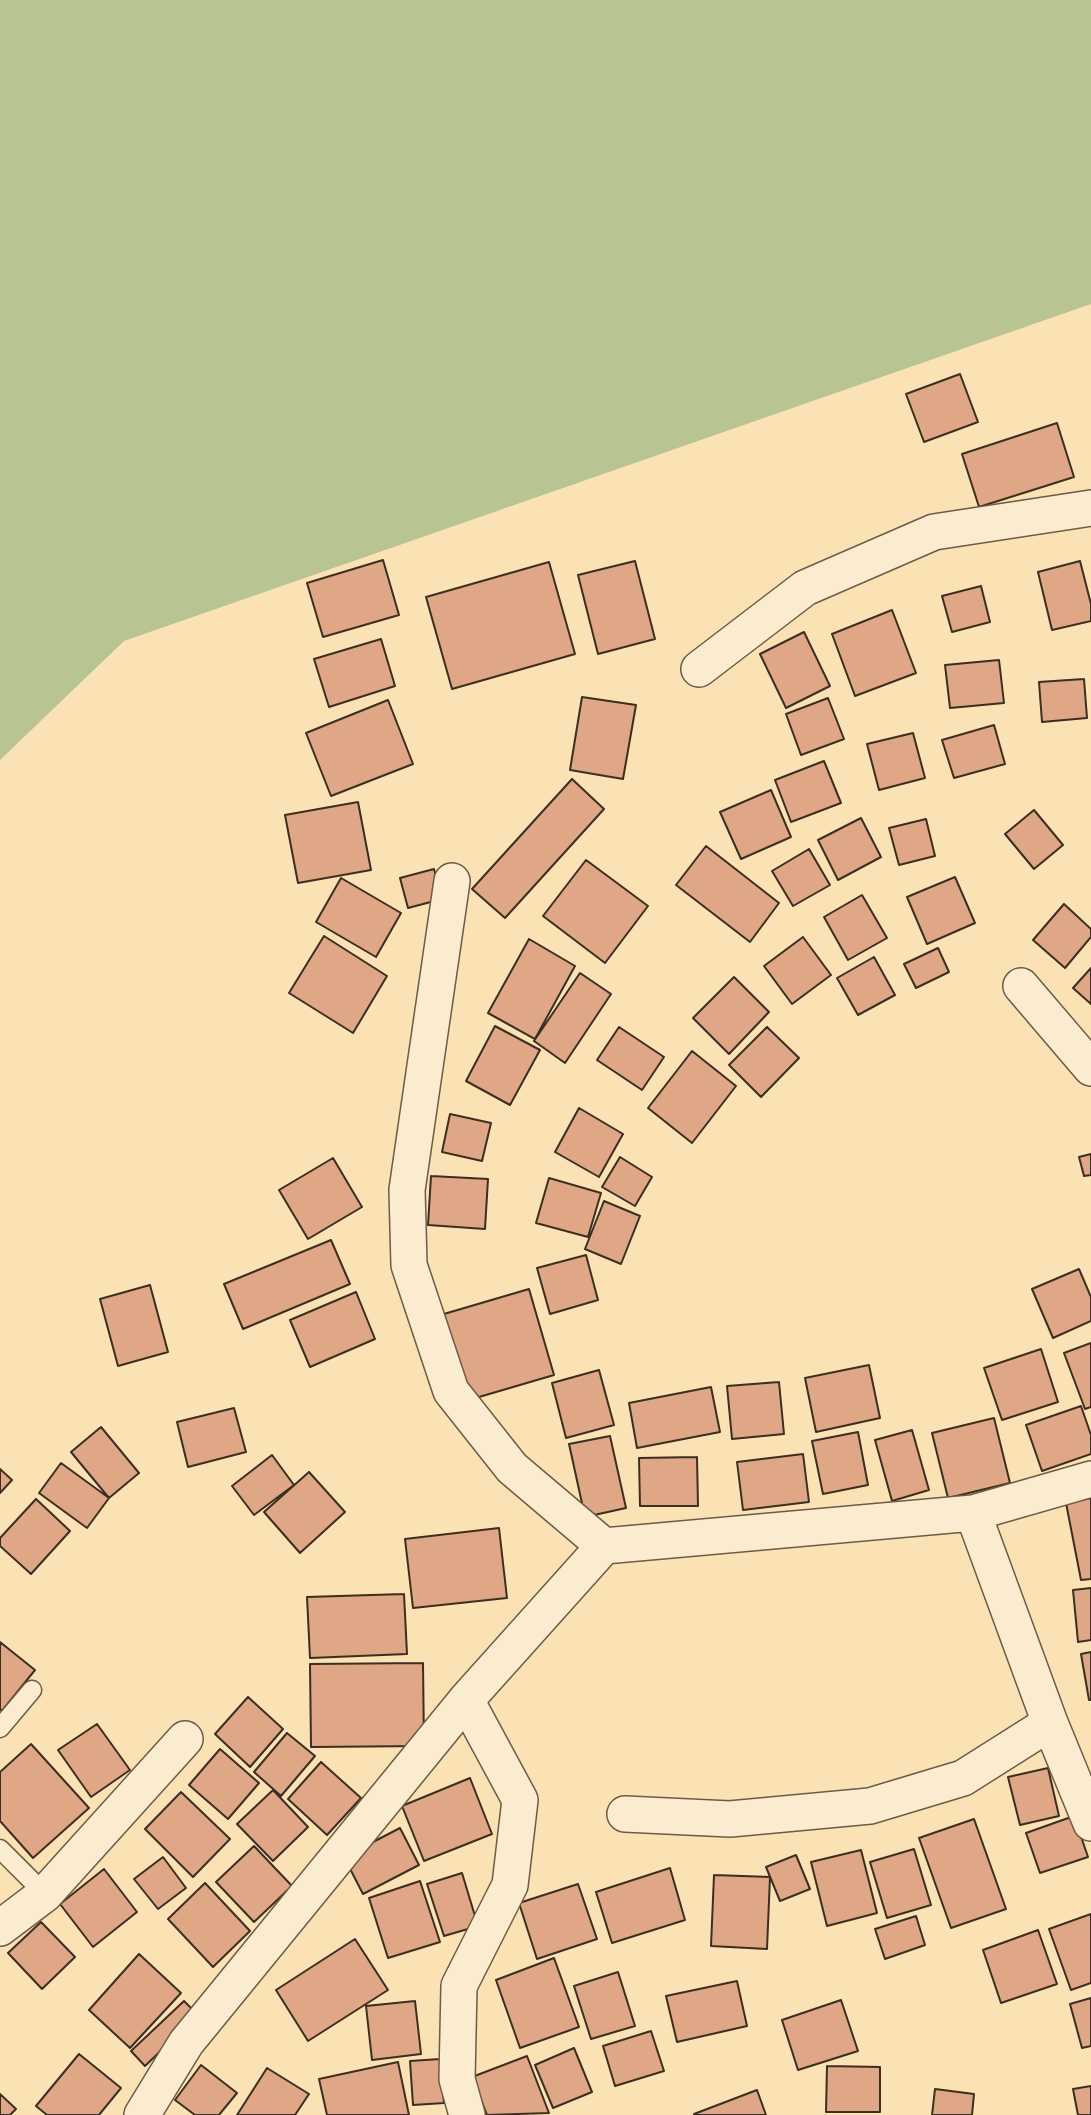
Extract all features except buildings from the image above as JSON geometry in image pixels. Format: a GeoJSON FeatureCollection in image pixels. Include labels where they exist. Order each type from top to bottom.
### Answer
{"type":"FeatureCollection","features":[{"type":"Feature","properties":{"kind":"street"},"geometry":{"type":"LineString","coordinates":[[699,669],[805,588],[934,532],[1091,508]]}},
{"type":"Feature","properties":{"kind":"street"},"geometry":{"type":"LineString","coordinates":[[452,881],[407,1190],[409,1265],[451,1391],[512,1468],[604,1546]]}},
{"type":"Feature","properties":{"kind":"street"},"geometry":{"type":"LineString","coordinates":[[1021,986],[1091,1068]]}},
{"type":"Feature","properties":{"kind":"street"},"geometry":{"type":"LineString","coordinates":[[142,2115],[186,2043],[466,1700],[604,1546],[974,1513],[1091,1479]]}},
{"type":"Feature","properties":{"kind":"street"},"geometry":{"type":"LineString","coordinates":[[974,1513],[1050,1723],[1091,1823]]}},
{"type":"Feature","properties":{"kind":"street"},"geometry":{"type":"LineString","coordinates":[[466,1700],[520,1800],[510,1885],[459,1986],[457,2079],[467,2115]]}},
{"type":"Feature","properties":{"kind":"street"},"geometry":{"type":"LineString","coordinates":[[625,1814],[730,1819],[870,1805],[963,1778],[1050,1723]]}},
{"type":"Feature","properties":{"kind":"street"},"geometry":{"type":"LineString","coordinates":[[0,1928],[45,1894],[185,1739]]}},
{"type":"Feature","properties":{"kind":"lane"},"geometry":{"type":"LineString","coordinates":[[0,1728],[32,1690]]}},
{"type":"Feature","properties":{"kind":"lane"},"geometry":{"type":"LineString","coordinates":[[0,1849],[45,1894]]}},
{"type":"Feature","properties":{"kind":"green space"},"geometry":{"type":"Polygon","coordinates":[[[0,0],[1091,0],[1091,304],[124,641],[0,760],[0,0]]]}}]}
